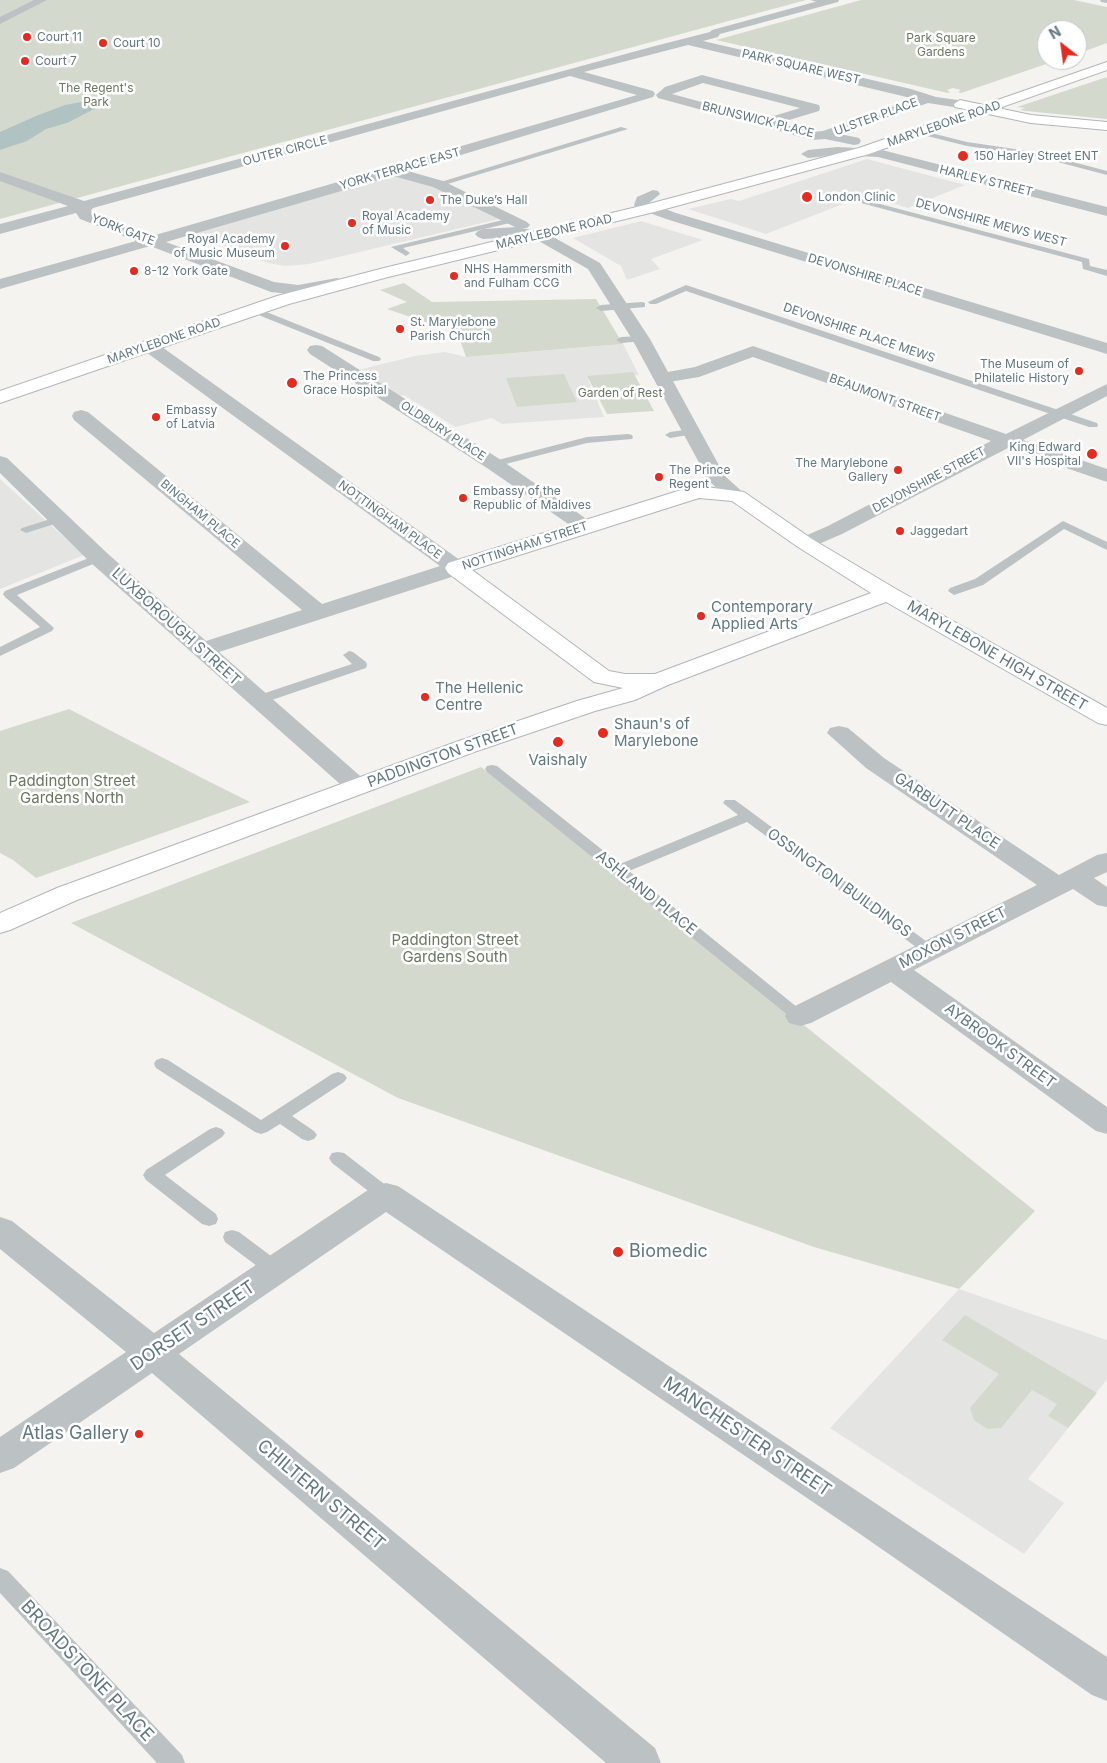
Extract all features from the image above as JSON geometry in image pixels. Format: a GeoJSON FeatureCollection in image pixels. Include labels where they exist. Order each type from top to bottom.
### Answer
{"type":"FeatureCollection","features":[{"type":"Feature","properties":{"kind":"main road","name":"MARYLEBONE ROAD"},"geometry":{"type":"LineString","coordinates":[[1005,88],[1107,53]]}},
{"type":"Feature","properties":{"kind":"main road","name":"MARYLEBONE ROAD"},"geometry":{"type":"LineString","coordinates":[[0,397],[148,346],[251,302],[271,287],[291,281],[483,234],[516,223],[651,202],[859,146],[922,132],[983,103],[1107,66]]}},
{"type":"Feature","properties":{"kind":"main road","name":"PARK SQUARE WEST"},"geometry":{"type":"LineString","coordinates":[[960,104],[983,103],[1031,119],[1107,126]]}},
{"type":"Feature","properties":{"kind":"main road","name":"MARYLEBONE ROAD"},"geometry":{"type":"LineString","coordinates":[[859,146],[960,104]]}},
{"type":"Feature","properties":{"kind":"main road","name":"MARYLEBONE ROAD"},"geometry":{"type":"LineString","coordinates":[[251,302],[283,300],[384,273],[541,236],[808,154]]}},
{"type":"Feature","properties":{"kind":"main road","name":"NOTTINGHAM STREET"},"geometry":{"type":"LineString","coordinates":[[456,568],[584,526],[699,492],[737,496]]}},
{"type":"Feature","properties":{"kind":"main road","name":"MARYLEBONE HIGH STREET"},"geometry":{"type":"LineString","coordinates":[[737,496],[805,544],[880,590],[1107,718]]}},
{"type":"Feature","properties":{"kind":"main road","name":"NOTTINGHAM PLACE"},"geometry":{"type":"LineString","coordinates":[[456,568],[602,677]]}},
{"type":"Feature","properties":{"kind":"main road","name":"PADDINGTON STREET"},"geometry":{"type":"LineString","coordinates":[[0,924],[67,894],[465,746],[586,706],[627,695],[880,590]]}},
{"type":"Feature","properties":{"kind":"main road"},"geometry":{"type":"LineString","coordinates":[[586,706],[598,689],[602,677],[625,681],[660,680]]}},
{"type":"Feature","properties":{"kind":"street"},"geometry":{"type":"LineString","coordinates":[[0,21],[42,0]]}},
{"type":"Feature","properties":{"kind":"street"},"geometry":{"type":"LineString","coordinates":[[659,48],[660,45],[706,32],[716,32],[830,1]]}},
{"type":"Feature","properties":{"kind":"street"},"geometry":{"type":"LineString","coordinates":[[659,48],[716,34],[716,32]]}},
{"type":"Feature","properties":{"kind":"street","name":"PARK SQUARE WEST"},"geometry":{"type":"LineString","coordinates":[[691,41],[911,93],[941,98],[960,104]]}},
{"type":"Feature","properties":{"kind":"street","name":"OUTER CIRCLE"},"geometry":{"type":"LineString","coordinates":[[0,229],[659,48]]}},
{"type":"Feature","properties":{"kind":"street","name":"BRUNSWICK PLACE"},"geometry":{"type":"LineString","coordinates":[[570,73],[812,136],[825,135],[859,146]]}},
{"type":"Feature","properties":{"kind":"street","name":"YORK TERRACE EAST"},"geometry":{"type":"LineString","coordinates":[[0,284],[702,80],[814,108],[764,123]]}},
{"type":"Feature","properties":{"kind":"street","name":"PARK SQUARE WEST"},"geometry":{"type":"LineString","coordinates":[[911,93],[927,99],[960,104]]}},
{"type":"Feature","properties":{"kind":"street","name":"ULSTER PLACE"},"geometry":{"type":"LineString","coordinates":[[825,135],[927,99]]}},
{"type":"Feature","properties":{"kind":"street"},"geometry":{"type":"LineString","coordinates":[[808,154],[837,151],[859,146]]}},
{"type":"Feature","properties":{"kind":"street","name":"HARLEY STREET"},"geometry":{"type":"LineString","coordinates":[[859,146],[878,153],[1107,212]]}},
{"type":"Feature","properties":{"kind":"street"},"geometry":{"type":"LineString","coordinates":[[393,171],[438,184],[516,223]]}},
{"type":"Feature","properties":{"kind":"street"},"geometry":{"type":"LineString","coordinates":[[0,176],[82,207]]}},
{"type":"Feature","properties":{"kind":"street","name":"DEVONSHIRE PLACE"},"geometry":{"type":"LineString","coordinates":[[651,202],[1107,349]]}},
{"type":"Feature","properties":{"kind":"street","name":"YORK GATE"},"geometry":{"type":"LineString","coordinates":[[291,281],[106,210],[82,207],[85,216],[271,287],[287,290],[304,290],[384,273]]}},
{"type":"Feature","properties":{"kind":"street"},"geometry":{"type":"LineString","coordinates":[[483,234],[517,232],[541,236]]}},
{"type":"Feature","properties":{"kind":"street","name":"MARYLEBONE HIGH STREET"},"geometry":{"type":"LineString","coordinates":[[541,236],[594,266],[641,339],[711,469],[719,481],[737,496]]}},
{"type":"Feature","properties":{"kind":"street","name":"NOTTINGHAM PLACE"},"geometry":{"type":"LineString","coordinates":[[148,346],[456,568]]}},
{"type":"Feature","properties":{"kind":"street","name":"OLDBURY PLACE"},"geometry":{"type":"LineString","coordinates":[[316,350],[494,464],[584,526]]}},
{"type":"Feature","properties":{"kind":"street","name":"BEAUMONT STREET"},"geometry":{"type":"LineString","coordinates":[[663,378],[699,372],[753,351],[1107,476]]}},
{"type":"Feature","properties":{"kind":"street","name":"DEVONSHIRE STREET"},"geometry":{"type":"LineString","coordinates":[[805,544],[1058,413],[1107,390]]}},
{"type":"Feature","properties":{"kind":"street","name":"BINGHAM PLACE"},"geometry":{"type":"LineString","coordinates":[[81,416],[319,613]]}},
{"type":"Feature","properties":{"kind":"street","name":"LUXBOROUGH STREET"},"geometry":{"type":"LineString","coordinates":[[0,462],[99,558],[358,787]]}},
{"type":"Feature","properties":{"kind":"street"},"geometry":{"type":"LineString","coordinates":[[699,492],[711,469]]}},
{"type":"Feature","properties":{"kind":"street","name":"NOTTINGHAM STREET"},"geometry":{"type":"LineString","coordinates":[[201,650],[456,568]]}},
{"type":"Feature","properties":{"kind":"street","name":"GARBUTT PLACE"},"geometry":{"type":"LineString","coordinates":[[839,733],[876,763],[1066,882],[1107,899]]}},
{"type":"Feature","properties":{"kind":"street","name":"MOXON STREET"},"geometry":{"type":"LineString","coordinates":[[800,1016],[1107,861]]}},
{"type":"Feature","properties":{"kind":"street","name":"AYBROOK STREET"},"geometry":{"type":"LineString","coordinates":[[892,969],[1107,1123]]}},
{"type":"Feature","properties":{"kind":"street","name":"DORSET STREET"},"geometry":{"type":"LineString","coordinates":[[0,1457],[386,1195]]}},
{"type":"Feature","properties":{"kind":"street","name":"MANCHESTER STREET"},"geometry":{"type":"LineString","coordinates":[[386,1195],[867,1517],[1107,1681]]}},
{"type":"Feature","properties":{"kind":"street","name":"CHILTERN STREET"},"geometry":{"type":"LineString","coordinates":[[0,1230],[153,1353],[639,1763]]}},
{"type":"Feature","properties":{"kind":"lane"},"geometry":{"type":"LineString","coordinates":[[812,0],[830,1]]}},
{"type":"Feature","properties":{"kind":"lane"},"geometry":{"type":"LineString","coordinates":[[438,184],[624,129]]}},
{"type":"Feature","properties":{"kind":"lane"},"geometry":{"type":"LineString","coordinates":[[922,132],[967,144],[1035,154],[1107,173]]}},
{"type":"Feature","properties":{"kind":"lane","name":"DEVONSHIRE MEWS WEST"},"geometry":{"type":"LineString","coordinates":[[864,201],[1086,262],[1086,267],[1107,273]]}},
{"type":"Feature","properties":{"kind":"lane"},"geometry":{"type":"LineString","coordinates":[[406,252],[395,247],[516,223]]}},
{"type":"Feature","properties":{"kind":"lane","name":"DEVONSHIRE PLACE MEWS"},"geometry":{"type":"LineString","coordinates":[[652,302],[686,288],[1093,425]]}},
{"type":"Feature","properties":{"kind":"lane"},"geometry":{"type":"LineString","coordinates":[[251,302],[376,359]]}},
{"type":"Feature","properties":{"kind":"lane"},"geometry":{"type":"LineString","coordinates":[[601,308],[642,305]]}},
{"type":"Feature","properties":{"kind":"lane"},"geometry":{"type":"LineString","coordinates":[[621,340],[641,339]]}},
{"type":"Feature","properties":{"kind":"lane"},"geometry":{"type":"LineString","coordinates":[[670,435],[691,432]]}},
{"type":"Feature","properties":{"kind":"lane","name":"OLDBURY PLACE"},"geometry":{"type":"LineString","coordinates":[[494,464],[587,440],[628,437]]}},
{"type":"Feature","properties":{"kind":"lane"},"geometry":{"type":"LineString","coordinates":[[26,530],[60,519]]}},
{"type":"Feature","properties":{"kind":"lane"},"geometry":{"type":"LineString","coordinates":[[954,591],[979,582],[1063,524],[1107,546]]}},
{"type":"Feature","properties":{"kind":"lane"},"geometry":{"type":"LineString","coordinates":[[4,596],[99,558]]}},
{"type":"Feature","properties":{"kind":"lane"},"geometry":{"type":"LineString","coordinates":[[0,652],[48,628],[4,596]]}},
{"type":"Feature","properties":{"kind":"lane"},"geometry":{"type":"LineString","coordinates":[[258,700],[360,665],[349,655]]}},
{"type":"Feature","properties":{"kind":"lane","name":"ASHLAND PLACE"},"geometry":{"type":"LineString","coordinates":[[492,769],[800,1016]]}},
{"type":"Feature","properties":{"kind":"lane","name":"OSSINGTON BUILDINGS"},"geometry":{"type":"LineString","coordinates":[[730,803],[930,950]]}},
{"type":"Feature","properties":{"kind":"lane"},"geometry":{"type":"LineString","coordinates":[[618,870],[748,816]]}},
{"type":"Feature","properties":{"kind":"lane"},"geometry":{"type":"LineString","coordinates":[[162,1064],[261,1128],[338,1078]]}},
{"type":"Feature","properties":{"kind":"lane"},"geometry":{"type":"LineString","coordinates":[[280,1116],[308,1136]]}},
{"type":"Feature","properties":{"kind":"lane"},"geometry":{"type":"LineString","coordinates":[[209,1219],[152,1175],[216,1133]]}},
{"type":"Feature","properties":{"kind":"lane"},"geometry":{"type":"LineString","coordinates":[[338,1158],[386,1195]]}},
{"type":"Feature","properties":{"kind":"lane"},"geometry":{"type":"LineString","coordinates":[[232,1237],[276,1270]]}},
{"type":"Feature","properties":{"kind":"lane","name":"BROADSTONE PLACE"},"geometry":{"type":"LineString","coordinates":[[0,1578],[173,1763]]}},
{"type":"Feature","properties":{"kind":"shaded area"},"geometry":{"type":"Polygon","coordinates":[[[81,102],[95,103],[98,107],[67,123],[46,129],[27,141],[0,150],[0,132],[65,105],[81,102]]]}},
{"type":"Feature","properties":{"kind":"shaded area","name":"London Clinic"},"geometry":{"type":"Polygon","coordinates":[[[867,159],[965,185],[908,208],[866,195],[766,234],[688,209],[731,199],[739,201],[867,159]]]}},
{"type":"Feature","properties":{"kind":"shaded area","name":"Royal Academy of Music"},"geometry":{"type":"Polygon","coordinates":[[[393,173],[433,185],[499,219],[309,264],[285,266],[268,263],[193,234],[199,230],[393,173]]]}},
{"type":"Feature","properties":{"kind":"shaded area"},"geometry":{"type":"Polygon","coordinates":[[[641,221],[703,240],[651,259],[660,269],[627,280],[621,266],[573,238],[641,221]]]}},
{"type":"Feature","properties":{"kind":"shaded area"},"geometry":{"type":"Polygon","coordinates":[[[623,344],[639,375],[588,379],[604,417],[502,424],[492,418],[455,427],[404,395],[399,396],[358,370],[415,356],[445,352],[466,357],[623,344]]]}},
{"type":"Feature","properties":{"kind":"shaded area"},"geometry":{"type":"Polygon","coordinates":[[[0,479],[84,555],[0,589],[0,479]]]}},
{"type":"Feature","properties":{"kind":"shaded area"},"geometry":{"type":"Polygon","coordinates":[[[959,1289],[1107,1340],[1107,1379],[1028,1479],[1064,1503],[1024,1554],[830,1428],[959,1289]]]}},
{"type":"Feature","properties":{"kind":"green space","name":"The Regent's Park"},"geometry":{"type":"Polygon","coordinates":[[[0,0],[806,0],[0,219],[0,0]]]}},
{"type":"Feature","properties":{"kind":"green space","name":"Park Square Gardens"},"geometry":{"type":"Polygon","coordinates":[[[861,0],[1074,0],[1107,7],[1107,43],[1087,50],[1087,20],[1037,20],[1037,67],[961,93],[958,92],[961,90],[953,88],[947,90],[950,92],[948,93],[716,40],[861,0]]]}},
{"type":"Feature","properties":{"kind":"green space"},"geometry":{"type":"Polygon","coordinates":[[[1107,77],[1107,119],[1026,111],[1020,110],[1025,108],[1017,107],[1107,77]]]}},
{"type":"Feature","properties":{"kind":"green space"},"geometry":{"type":"Polygon","coordinates":[[[404,283],[432,302],[596,299],[623,344],[466,357],[455,326],[437,326],[387,309],[407,302],[380,290],[404,283]]]}},
{"type":"Feature","properties":{"kind":"green space","name":"Garden of Rest"},"geometry":{"type":"Polygon","coordinates":[[[633,372],[654,411],[607,414],[587,376],[633,372]]]}},
{"type":"Feature","properties":{"kind":"green space"},"geometry":{"type":"Polygon","coordinates":[[[564,374],[577,402],[517,407],[506,378],[564,374]]]}},
{"type":"Feature","properties":{"kind":"green space","name":"Paddington Street Gardens North"},"geometry":{"type":"Polygon","coordinates":[[[69,709],[250,802],[36,878],[13,860],[0,853],[0,731],[69,709]]]}},
{"type":"Feature","properties":{"kind":"green space","name":"Paddington Street Gardens South"},"geometry":{"type":"Polygon","coordinates":[[[481,767],[1035,1211],[959,1289],[814,1247],[398,1098],[71,923],[481,767]]]}},
{"type":"Feature","properties":{"kind":"green space"},"geometry":{"type":"Polygon","coordinates":[[[965,1315],[1097,1393],[1068,1428],[1048,1416],[1057,1404],[1032,1390],[1001,1428],[987,1429],[974,1420],[970,1408],[999,1374],[942,1340],[965,1315]]]}},
{"type":"Feature","properties":{"kind":"place","name":"Court 11"},"geometry":{"type":"Point","coordinates":[27,37]}},
{"type":"Feature","properties":{"kind":"place","name":"Court 10"},"geometry":{"type":"Point","coordinates":[103,43]}},
{"type":"Feature","properties":{"kind":"place","name":"Court 7"},"geometry":{"type":"Point","coordinates":[25,61]}},
{"type":"Feature","properties":{"kind":"place","name":"150 Harley Street ENT"},"geometry":{"type":"Point","coordinates":[963,156]}},
{"type":"Feature","properties":{"kind":"place","name":"London Clinic"},"geometry":{"type":"Point","coordinates":[807,197]}},
{"type":"Feature","properties":{"kind":"place","name":"The Duke’s Hall"},"geometry":{"type":"Point","coordinates":[430,200]}},
{"type":"Feature","properties":{"kind":"place","name":"Royal Academy of Music"},"geometry":{"type":"Point","coordinates":[352,223]}},
{"type":"Feature","properties":{"kind":"place","name":"Royal Academy of Music Museum"},"geometry":{"type":"Point","coordinates":[285,246]}},
{"type":"Feature","properties":{"kind":"place","name":"8-12 York Gate"},"geometry":{"type":"Point","coordinates":[134,271]}},
{"type":"Feature","properties":{"kind":"place","name":"NHS Hammersmith and Fulham CCG"},"geometry":{"type":"Point","coordinates":[454,276]}},
{"type":"Feature","properties":{"kind":"place","name":"St. Marylebone Parish Church"},"geometry":{"type":"Point","coordinates":[400,329]}},
{"type":"Feature","properties":{"kind":"place","name":"The Museum of Philatelic History"},"geometry":{"type":"Point","coordinates":[1079,371]}},
{"type":"Feature","properties":{"kind":"place","name":"The Princess Grace Hospital"},"geometry":{"type":"Point","coordinates":[292,383]}},
{"type":"Feature","properties":{"kind":"place","name":"Embassy of Latvia"},"geometry":{"type":"Point","coordinates":[156,417]}},
{"type":"Feature","properties":{"kind":"place","name":"King Edward VII's Hospital"},"geometry":{"type":"Point","coordinates":[1092,454]}},
{"type":"Feature","properties":{"kind":"place","name":"The Marylebone Gallery"},"geometry":{"type":"Point","coordinates":[898,470]}},
{"type":"Feature","properties":{"kind":"place","name":"The Prince Regent"},"geometry":{"type":"Point","coordinates":[659,477]}},
{"type":"Feature","properties":{"kind":"place","name":"Embassy of the Republic of Maldives"},"geometry":{"type":"Point","coordinates":[463,498]}},
{"type":"Feature","properties":{"kind":"place","name":"Jaggedart"},"geometry":{"type":"Point","coordinates":[900,531]}},
{"type":"Feature","properties":{"kind":"place","name":"Contemporary Applied Arts"},"geometry":{"type":"Point","coordinates":[701,616]}},
{"type":"Feature","properties":{"kind":"place","name":"The Hellenic Centre"},"geometry":{"type":"Point","coordinates":[425,697]}},
{"type":"Feature","properties":{"kind":"place","name":"Shaun's of Marylebone"},"geometry":{"type":"Point","coordinates":[603,733]}},
{"type":"Feature","properties":{"kind":"place","name":"Vaishaly"},"geometry":{"type":"Point","coordinates":[558,742]}},
{"type":"Feature","properties":{"kind":"place","name":"Biomedic"},"geometry":{"type":"Point","coordinates":[618,1252]}},
{"type":"Feature","properties":{"kind":"place","name":"Atlas Gallery"},"geometry":{"type":"Point","coordinates":[139,1434]}}]}
